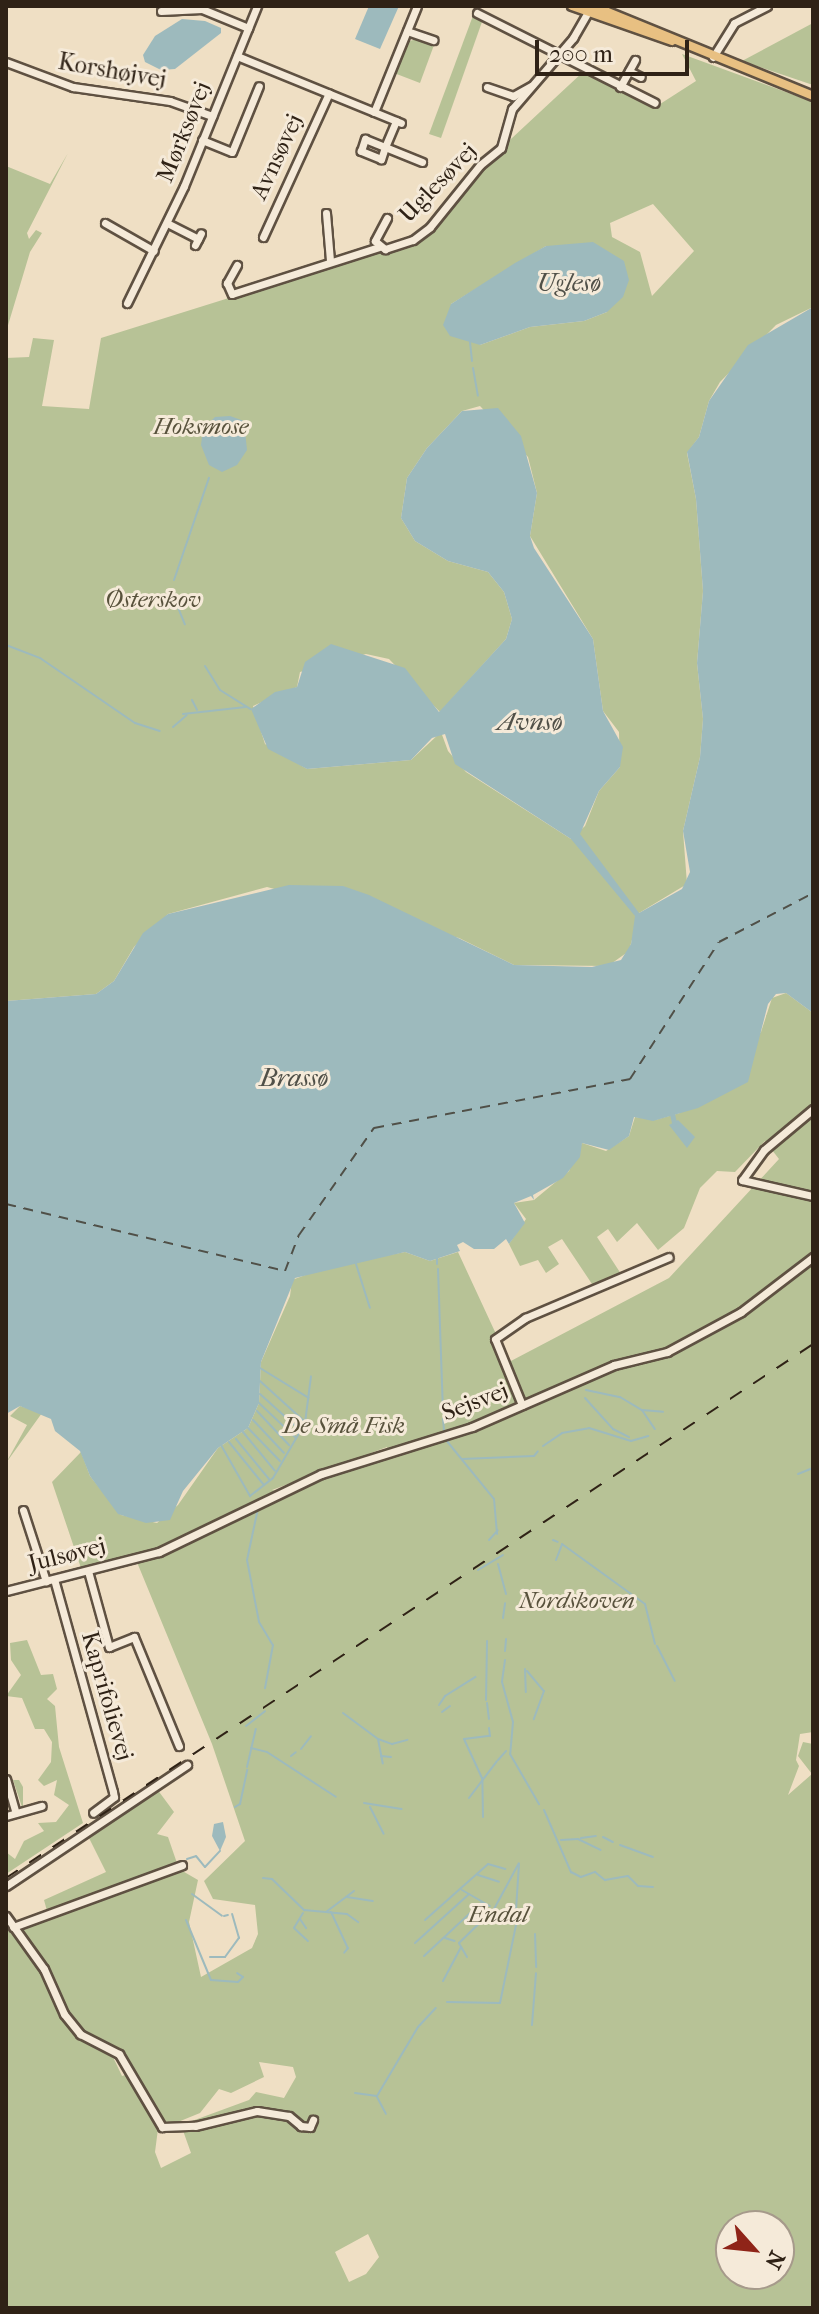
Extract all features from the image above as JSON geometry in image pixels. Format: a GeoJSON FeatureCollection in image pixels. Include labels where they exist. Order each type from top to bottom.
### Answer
{"type":"FeatureCollection","features":[{"type":"Feature","properties":{"kind":"main road"},"geometry":{"type":"LineString","coordinates":[[572,6],[590,8],[813,96]]}},
{"type":"Feature","properties":{"kind":"street","name":"Mørksøvej"},"geometry":{"type":"LineString","coordinates":[[127,303],[167,223],[257,6]]}},
{"type":"Feature","properties":{"kind":"street"},"geometry":{"type":"LineString","coordinates":[[374,112],[417,6]]}},
{"type":"Feature","properties":{"kind":"street"},"geometry":{"type":"LineString","coordinates":[[713,57],[734,23],[767,6]]}},
{"type":"Feature","properties":{"kind":"street","name":"Uglesøvej"},"geometry":{"type":"LineString","coordinates":[[237,265],[227,283],[232,294],[330,261],[413,240],[430,227],[480,165],[501,148],[512,109],[557,57],[590,8]]}},
{"type":"Feature","properties":{"kind":"street"},"geometry":{"type":"LineString","coordinates":[[161,11],[202,9],[248,28]]}},
{"type":"Feature","properties":{"kind":"street"},"geometry":{"type":"LineString","coordinates":[[477,13],[557,57],[655,103]]}},
{"type":"Feature","properties":{"kind":"street"},"geometry":{"type":"LineString","coordinates":[[407,31],[433,40]]}},
{"type":"Feature","properties":{"kind":"street"},"geometry":{"type":"LineString","coordinates":[[237,56],[398,122],[385,147],[422,162]]}},
{"type":"Feature","properties":{"kind":"street"},"geometry":{"type":"LineString","coordinates":[[620,87],[635,60]]}},
{"type":"Feature","properties":{"kind":"street","name":"Korshøjvej"},"geometry":{"type":"LineString","coordinates":[[6,62],[73,87],[170,101],[212,116]]}},
{"type":"Feature","properties":{"kind":"street"},"geometry":{"type":"LineString","coordinates":[[629,71],[641,77]]}},
{"type":"Feature","properties":{"kind":"street"},"geometry":{"type":"LineString","coordinates":[[202,140],[232,152],[259,86]]}},
{"type":"Feature","properties":{"kind":"street"},"geometry":{"type":"LineString","coordinates":[[487,87],[513,96],[534,86]]}},
{"type":"Feature","properties":{"kind":"street","name":"Avnsøvej"},"geometry":{"type":"LineString","coordinates":[[263,237],[329,93]]}},
{"type":"Feature","properties":{"kind":"street"},"geometry":{"type":"LineString","coordinates":[[326,213],[330,261]]}},
{"type":"Feature","properties":{"kind":"street","name":"Uglesøvej"},"geometry":{"type":"LineString","coordinates":[[379,247],[376,231],[387,218]]}},
{"type":"Feature","properties":{"kind":"street"},"geometry":{"type":"LineString","coordinates":[[105,223],[154,251]]}},
{"type":"Feature","properties":{"kind":"street"},"geometry":{"type":"LineString","coordinates":[[167,223],[198,239]]}},
{"type":"Feature","properties":{"kind":"street"},"geometry":{"type":"LineString","coordinates":[[813,1109],[771,1142],[742,1180],[813,1196]]}},
{"type":"Feature","properties":{"kind":"street"},"geometry":{"type":"LineString","coordinates":[[522,1405],[495,1339],[525,1318],[669,1257]]}},
{"type":"Feature","properties":{"kind":"street","name":"Sejsvej"},"geometry":{"type":"LineString","coordinates":[[137,1558],[195,1538],[321,1474],[522,1405],[614,1365],[667,1352],[753,1304],[813,1257]]}},
{"type":"Feature","properties":{"kind":"street"},"geometry":{"type":"LineString","coordinates":[[23,1510],[50,1580]]}},
{"type":"Feature","properties":{"kind":"street","name":"Julsøvej"},"geometry":{"type":"LineString","coordinates":[[6,1591],[137,1558]]}},
{"type":"Feature","properties":{"kind":"street"},"geometry":{"type":"LineString","coordinates":[[88,1571],[109,1647],[134,1637],[179,1746]]}},
{"type":"Feature","properties":{"kind":"street","name":"Kaprifolievej"},"geometry":{"type":"LineString","coordinates":[[50,1580],[114,1797],[93,1813]]}},
{"type":"Feature","properties":{"kind":"street"},"geometry":{"type":"LineString","coordinates":[[6,1886],[187,1765]]}},
{"type":"Feature","properties":{"kind":"street"},"geometry":{"type":"LineString","coordinates":[[6,1779],[16,1813]]}},
{"type":"Feature","properties":{"kind":"street"},"geometry":{"type":"LineString","coordinates":[[6,1816],[42,1806]]}},
{"type":"Feature","properties":{"kind":"street"},"geometry":{"type":"LineString","coordinates":[[13,1927],[182,1865]]}},
{"type":"Feature","properties":{"kind":"street"},"geometry":{"type":"LineString","coordinates":[[6,1916],[44,1969],[64,2014],[80,2034],[119,2054],[162,2127],[195,2126],[257,2111],[289,2116],[301,2126],[310,2127],[313,2120]]}},
{"type":"Feature","properties":{"kind":"green space"},"geometry":{"type":"Polygon","coordinates":[[[474,13],[483,19],[441,138],[429,134],[474,13]]]}},
{"type":"Feature","properties":{"kind":"green space"},"geometry":{"type":"Polygon","coordinates":[[[813,23],[813,85],[742,61],[813,23]]]}},
{"type":"Feature","properties":{"kind":"green space"},"geometry":{"type":"Polygon","coordinates":[[[417,39],[434,45],[420,83],[394,73],[406,42],[417,39]]]}},
{"type":"Feature","properties":{"kind":"green space","name":"Østerskov"},"geometry":{"type":"Polygon","coordinates":[[[682,54],[813,102],[813,307],[776,325],[720,382],[709,401],[699,437],[687,453],[696,499],[703,591],[697,663],[703,719],[700,757],[683,831],[687,884],[639,913],[629,951],[608,966],[514,965],[459,938],[267,887],[168,914],[134,947],[114,981],[96,994],[6,1001],[6,358],[29,357],[33,338],[54,340],[42,406],[89,409],[101,338],[420,238],[482,166],[583,72],[657,106],[696,81],[682,54]],[[653,204],[610,223],[612,237],[640,252],[652,296],[694,251],[653,204]],[[546,246],[451,304],[480,345],[530,327],[584,321],[607,312],[546,246]],[[480,406],[462,411],[427,448],[407,478],[401,518],[415,541],[448,561],[488,572],[504,592],[512,619],[506,639],[440,712],[389,659],[366,654],[300,672],[297,687],[253,706],[265,744],[307,769],[411,760],[441,732],[448,751],[466,772],[571,839],[585,826],[599,791],[620,767],[619,732],[603,711],[593,639],[530,536],[537,493],[528,457],[480,406]]]}},
{"type":"Feature","properties":{"kind":"green space"},"geometry":{"type":"Polygon","coordinates":[[[68,153],[27,233],[29,239],[36,230],[42,233],[30,252],[6,332],[6,166],[50,184],[68,153]]]}},
{"type":"Feature","properties":{"kind":"green space","name":"Nordskoven"},"geometry":{"type":"Polygon","coordinates":[[[786,993],[813,1013],[813,1732],[800,1734],[796,1760],[799,1766],[788,1795],[812,1774],[798,1756],[803,1742],[813,1744],[813,2308],[6,2308],[6,1930],[47,1911],[44,1900],[106,1872],[88,1836],[157,1789],[174,1812],[157,1834],[168,1837],[179,1869],[198,1880],[189,1922],[201,1977],[252,1948],[258,1934],[255,1905],[213,1899],[204,1881],[245,1841],[212,1744],[134,1555],[81,1568],[52,1482],[81,1452],[90,1476],[121,1515],[157,1523],[178,1505],[218,1448],[248,1428],[259,1403],[261,1362],[290,1296],[292,1280],[327,1267],[405,1252],[430,1261],[458,1252],[509,1362],[669,1278],[779,1159],[765,1141],[735,1172],[717,1171],[700,1188],[684,1228],[658,1250],[637,1223],[617,1242],[608,1229],[597,1237],[623,1277],[594,1287],[562,1239],[548,1247],[559,1264],[546,1273],[538,1260],[520,1266],[509,1244],[526,1219],[514,1203],[534,1200],[569,1171],[582,1143],[606,1151],[629,1136],[635,1117],[655,1120],[680,1113],[761,1032],[772,998],[786,993]],[[387,1447],[272,1490],[288,1493],[388,1456],[387,1447]],[[118,2048],[113,2057],[122,2076],[129,2074],[158,2129],[155,2152],[161,2168],[191,2153],[181,2125],[249,2100],[256,2092],[284,2098],[296,2077],[293,2067],[259,2062],[264,2077],[231,2093],[219,2089],[200,2113],[173,2124],[162,2121],[118,2048]],[[368,2234],[335,2252],[349,2282],[366,2274],[379,2257],[368,2234]]]}},
{"type":"Feature","properties":{"kind":"green space"},"geometry":{"type":"Polygon","coordinates":[[[20,1406],[42,1413],[6,1463],[27,1425],[10,1416],[20,1406]]]}},
{"type":"Feature","properties":{"kind":"green space"},"geometry":{"type":"Polygon","coordinates":[[[27,1640],[41,1675],[53,1674],[57,1689],[47,1699],[55,1706],[59,1747],[83,1823],[6,1874],[6,1852],[15,1859],[24,1841],[44,1831],[38,1823],[56,1822],[69,1805],[54,1795],[57,1780],[44,1786],[38,1780],[51,1762],[52,1742],[44,1729],[35,1729],[22,1698],[6,1696],[21,1675],[11,1660],[10,1643],[27,1640]]]}},
{"type":"Feature","properties":{"kind":"green space"},"geometry":{"type":"Polygon","coordinates":[[[13,1780],[19,1780],[23,1787],[23,1810],[13,1780]]]}},
{"type":"Feature","properties":{"kind":"water"},"geometry":{"type":"Polygon","coordinates":[[[369,6],[399,6],[380,49],[355,39],[369,6]]]}},
{"type":"Feature","properties":{"kind":"water"},"geometry":{"type":"Polygon","coordinates":[[[182,19],[205,21],[221,28],[221,33],[175,69],[161,70],[145,62],[143,55],[155,36],[182,19]]]}},
{"type":"Feature","properties":{"kind":"water","name":"Uglesø"},"geometry":{"type":"Polygon","coordinates":[[[593,242],[624,261],[629,280],[623,297],[607,312],[584,321],[530,327],[480,345],[450,336],[443,325],[451,304],[515,263],[546,246],[593,242]]]}},
{"type":"Feature","properties":{"kind":"water","name":"Brassø"},"geometry":{"type":"Polygon","coordinates":[[[813,307],[813,1013],[786,993],[776,994],[768,1004],[748,1082],[698,1108],[653,1121],[634,1117],[629,1136],[609,1150],[582,1143],[580,1157],[563,1178],[533,1195],[534,1200],[531,1196],[514,1203],[525,1223],[509,1244],[506,1239],[494,1249],[474,1249],[463,1242],[457,1245],[460,1251],[430,1261],[405,1252],[295,1278],[261,1362],[259,1403],[248,1428],[218,1448],[183,1491],[170,1520],[146,1523],[118,1514],[90,1476],[80,1451],[55,1431],[51,1419],[20,1406],[6,1414],[6,1001],[96,994],[114,981],[143,933],[168,914],[289,885],[343,886],[369,895],[514,965],[592,967],[621,960],[631,944],[635,916],[571,839],[455,764],[445,734],[432,738],[411,760],[307,769],[268,749],[251,709],[275,692],[297,687],[305,662],[331,644],[405,668],[439,712],[506,639],[512,619],[504,592],[488,572],[448,561],[415,541],[401,518],[407,478],[427,448],[462,411],[498,408],[521,436],[537,493],[530,536],[534,548],[593,639],[603,711],[623,747],[620,767],[599,791],[580,834],[639,913],[682,889],[690,872],[683,831],[700,757],[703,719],[697,663],[703,591],[696,499],[687,452],[699,437],[709,401],[748,345],[813,307]]]}},
{"type":"Feature","properties":{"kind":"water"},"geometry":{"type":"Polygon","coordinates":[[[230,416],[244,421],[247,450],[237,465],[222,472],[209,465],[201,445],[203,429],[215,417],[230,416]]]}},
{"type":"Feature","properties":{"kind":"water"},"geometry":{"type":"Polygon","coordinates":[[[678,1120],[695,1137],[687,1148],[669,1125],[678,1120]]]}},
{"type":"Feature","properties":{"kind":"water"},"geometry":{"type":"Polygon","coordinates":[[[223,1822],[226,1837],[220,1851],[212,1836],[214,1824],[223,1822]]]}},
{"type":"Feature","properties":{"kind":"waterway"},"geometry":{"type":"LineString","coordinates":[[470,342],[472,361]]}},
{"type":"Feature","properties":{"kind":"waterway"},"geometry":{"type":"LineString","coordinates":[[473,368],[478,396]]}},
{"type":"Feature","properties":{"kind":"waterway"},"geometry":{"type":"LineString","coordinates":[[174,580],[209,478]]}},
{"type":"Feature","properties":{"kind":"waterway"},"geometry":{"type":"LineString","coordinates":[[171,590],[185,624]]}},
{"type":"Feature","properties":{"kind":"waterway"},"geometry":{"type":"LineString","coordinates":[[6,645],[40,658],[135,723],[160,731]]}},
{"type":"Feature","properties":{"kind":"waterway"},"geometry":{"type":"LineString","coordinates":[[205,666],[220,690],[251,709]]}},
{"type":"Feature","properties":{"kind":"waterway"},"geometry":{"type":"LineString","coordinates":[[192,700],[197,710]]}},
{"type":"Feature","properties":{"kind":"waterway"},"geometry":{"type":"LineString","coordinates":[[183,714],[246,707]]}},
{"type":"Feature","properties":{"kind":"waterway"},"geometry":{"type":"LineString","coordinates":[[173,727],[187,715]]}},
{"type":"Feature","properties":{"kind":"waterway"},"geometry":{"type":"LineString","coordinates":[[672,1114],[674,1122]]}},
{"type":"Feature","properties":{"kind":"waterway"},"geometry":{"type":"LineString","coordinates":[[437,1255],[437,1264]]}},
{"type":"Feature","properties":{"kind":"waterway"},"geometry":{"type":"LineString","coordinates":[[355,1261],[370,1308]]}},
{"type":"Feature","properties":{"kind":"waterway"},"geometry":{"type":"LineString","coordinates":[[438,1269],[443,1413]]}},
{"type":"Feature","properties":{"kind":"waterway"},"geometry":{"type":"LineString","coordinates":[[260,1368],[309,1398]]}},
{"type":"Feature","properties":{"kind":"waterway"},"geometry":{"type":"LineString","coordinates":[[221,1445],[250,1496],[273,1478],[305,1423],[311,1376]]}},
{"type":"Feature","properties":{"kind":"waterway"},"geometry":{"type":"LineString","coordinates":[[260,1381],[305,1422]]}},
{"type":"Feature","properties":{"kind":"waterway"},"geometry":{"type":"LineString","coordinates":[[586,1390],[620,1397],[642,1410],[663,1412]]}},
{"type":"Feature","properties":{"kind":"waterway"},"geometry":{"type":"LineString","coordinates":[[260,1394],[300,1430]]}},
{"type":"Feature","properties":{"kind":"waterway"},"geometry":{"type":"LineString","coordinates":[[585,1398],[613,1429],[629,1437]]}},
{"type":"Feature","properties":{"kind":"waterway"},"geometry":{"type":"LineString","coordinates":[[259,1403],[295,1437]]}},
{"type":"Feature","properties":{"kind":"waterway"},"geometry":{"type":"LineString","coordinates":[[642,1410],[655,1429]]}},
{"type":"Feature","properties":{"kind":"waterway"},"geometry":{"type":"LineString","coordinates":[[257,1411],[289,1445]]}},
{"type":"Feature","properties":{"kind":"waterway"},"geometry":{"type":"LineString","coordinates":[[443,1419],[444,1431]]}},
{"type":"Feature","properties":{"kind":"waterway"},"geometry":{"type":"LineString","coordinates":[[253,1420],[284,1453]]}},
{"type":"Feature","properties":{"kind":"waterway"},"geometry":{"type":"LineString","coordinates":[[248,1428],[280,1461]]}},
{"type":"Feature","properties":{"kind":"waterway"},"geometry":{"type":"LineString","coordinates":[[543,1446],[562,1433],[589,1428],[631,1441],[648,1436]]}},
{"type":"Feature","properties":{"kind":"waterway"},"geometry":{"type":"LineString","coordinates":[[243,1432],[275,1471]]}},
{"type":"Feature","properties":{"kind":"waterway"},"geometry":{"type":"LineString","coordinates":[[236,1439],[269,1479]]}},
{"type":"Feature","properties":{"kind":"waterway"},"geometry":{"type":"LineString","coordinates":[[446,1440],[494,1499],[497,1534]]}},
{"type":"Feature","properties":{"kind":"waterway"},"geometry":{"type":"LineString","coordinates":[[229,1442],[263,1484]]}},
{"type":"Feature","properties":{"kind":"waterway"},"geometry":{"type":"LineString","coordinates":[[462,1459],[534,1456],[538,1451]]}},
{"type":"Feature","properties":{"kind":"waterway"},"geometry":{"type":"LineString","coordinates":[[798,1474],[813,1468]]}},
{"type":"Feature","properties":{"kind":"waterway"},"geometry":{"type":"LineString","coordinates":[[257,1513],[247,1560],[259,1622],[273,1645],[265,1688]]}},
{"type":"Feature","properties":{"kind":"waterway"},"geometry":{"type":"LineString","coordinates":[[489,1540],[498,1530]]}},
{"type":"Feature","properties":{"kind":"waterway"},"geometry":{"type":"LineString","coordinates":[[553,1540],[558,1542]]}},
{"type":"Feature","properties":{"kind":"waterway"},"geometry":{"type":"LineString","coordinates":[[562,1544],[645,1604],[655,1644]]}},
{"type":"Feature","properties":{"kind":"waterway"},"geometry":{"type":"LineString","coordinates":[[556,1560],[562,1544]]}},
{"type":"Feature","properties":{"kind":"waterway"},"geometry":{"type":"LineString","coordinates":[[478,1570],[503,1555]]}},
{"type":"Feature","properties":{"kind":"waterway"},"geometry":{"type":"LineString","coordinates":[[498,1564],[506,1594]]}},
{"type":"Feature","properties":{"kind":"waterway"},"geometry":{"type":"LineString","coordinates":[[503,1618],[505,1603]]}},
{"type":"Feature","properties":{"kind":"waterway"},"geometry":{"type":"LineString","coordinates":[[505,1651],[506,1639]]}},
{"type":"Feature","properties":{"kind":"waterway"},"geometry":{"type":"LineString","coordinates":[[486,1700],[487,1641]]}},
{"type":"Feature","properties":{"kind":"waterway"},"geometry":{"type":"LineString","coordinates":[[657,1646],[675,1681]]}},
{"type":"Feature","properties":{"kind":"waterway"},"geometry":{"type":"LineString","coordinates":[[505,1660],[502,1682],[513,1722],[510,1754],[539,1804]]}},
{"type":"Feature","properties":{"kind":"waterway"},"geometry":{"type":"LineString","coordinates":[[525,1669],[526,1692]]}},
{"type":"Feature","properties":{"kind":"waterway"},"geometry":{"type":"LineString","coordinates":[[527,1671],[544,1691],[534,1719]]}},
{"type":"Feature","properties":{"kind":"waterway"},"geometry":{"type":"LineString","coordinates":[[439,1705],[445,1696],[476,1677]]}},
{"type":"Feature","properties":{"kind":"waterway"},"geometry":{"type":"LineString","coordinates":[[487,1703],[489,1719]]}},
{"type":"Feature","properties":{"kind":"waterway"},"geometry":{"type":"LineString","coordinates":[[442,1712],[450,1706]]}},
{"type":"Feature","properties":{"kind":"waterway"},"geometry":{"type":"LineString","coordinates":[[246,1726],[265,1711]]}},
{"type":"Feature","properties":{"kind":"waterway"},"geometry":{"type":"LineString","coordinates":[[343,1713],[378,1739],[392,1744],[407,1740]]}},
{"type":"Feature","properties":{"kind":"waterway"},"geometry":{"type":"LineString","coordinates":[[483,1817],[482,1778],[464,1739],[490,1736],[489,1728]]}},
{"type":"Feature","properties":{"kind":"waterway"},"geometry":{"type":"LineString","coordinates":[[247,1767],[256,1729]]}},
{"type":"Feature","properties":{"kind":"waterway"},"geometry":{"type":"LineString","coordinates":[[301,1749],[311,1736]]}},
{"type":"Feature","properties":{"kind":"waterway"},"geometry":{"type":"LineString","coordinates":[[378,1739],[383,1764]]}},
{"type":"Feature","properties":{"kind":"waterway"},"geometry":{"type":"LineString","coordinates":[[251,1748],[267,1752],[336,1797]]}},
{"type":"Feature","properties":{"kind":"waterway"},"geometry":{"type":"LineString","coordinates":[[498,1760],[506,1751]]}},
{"type":"Feature","properties":{"kind":"waterway"},"geometry":{"type":"LineString","coordinates":[[291,1756],[296,1752]]}},
{"type":"Feature","properties":{"kind":"waterway"},"geometry":{"type":"LineString","coordinates":[[381,1756],[391,1757]]}},
{"type":"Feature","properties":{"kind":"waterway"},"geometry":{"type":"LineString","coordinates":[[469,1798],[497,1761]]}},
{"type":"Feature","properties":{"kind":"waterway"},"geometry":{"type":"LineString","coordinates":[[235,1807],[240,1804],[247,1770]]}},
{"type":"Feature","properties":{"kind":"waterway"},"geometry":{"type":"LineString","coordinates":[[364,1803],[402,1809]]}},
{"type":"Feature","properties":{"kind":"waterway"},"geometry":{"type":"LineString","coordinates":[[370,1807],[384,1834]]}},
{"type":"Feature","properties":{"kind":"waterway"},"geometry":{"type":"LineString","coordinates":[[544,1810],[571,1872],[581,1877],[595,1872],[605,1880],[628,1876],[638,1886],[653,1887]]}},
{"type":"Feature","properties":{"kind":"waterway"},"geometry":{"type":"LineString","coordinates":[[581,1838],[596,1836]]}},
{"type":"Feature","properties":{"kind":"waterway"},"geometry":{"type":"LineString","coordinates":[[603,1837],[613,1842]]}},
{"type":"Feature","properties":{"kind":"waterway"},"geometry":{"type":"LineString","coordinates":[[561,1840],[578,1839],[601,1850]]}},
{"type":"Feature","properties":{"kind":"waterway"},"geometry":{"type":"LineString","coordinates":[[620,1845],[653,1857]]}},
{"type":"Feature","properties":{"kind":"waterway"},"geometry":{"type":"LineString","coordinates":[[187,1859],[196,1856],[205,1867],[220,1851]]}},
{"type":"Feature","properties":{"kind":"waterway"},"geometry":{"type":"LineString","coordinates":[[494,1909],[519,1863]]}},
{"type":"Feature","properties":{"kind":"waterway"},"geometry":{"type":"LineString","coordinates":[[425,1920],[488,1864],[505,1869]]}},
{"type":"Feature","properties":{"kind":"waterway"},"geometry":{"type":"LineString","coordinates":[[516,1910],[519,1864]]}},
{"type":"Feature","properties":{"kind":"waterway"},"geometry":{"type":"LineString","coordinates":[[478,1875],[499,1882]]}},
{"type":"Feature","properties":{"kind":"waterway"},"geometry":{"type":"LineString","coordinates":[[263,1878],[272,1879],[304,1910],[347,1914],[358,1922]]}},
{"type":"Feature","properties":{"kind":"waterway"},"geometry":{"type":"LineString","coordinates":[[462,1890],[490,1906]]}},
{"type":"Feature","properties":{"kind":"waterway"},"geometry":{"type":"LineString","coordinates":[[326,1912],[354,1891]]}},
{"type":"Feature","properties":{"kind":"waterway"},"geometry":{"type":"LineString","coordinates":[[192,1894],[222,1916]]}},
{"type":"Feature","properties":{"kind":"waterway"},"geometry":{"type":"LineString","coordinates":[[415,1943],[469,1894]]}},
{"type":"Feature","properties":{"kind":"waterway"},"geometry":{"type":"LineString","coordinates":[[347,1897],[373,1901]]}},
{"type":"Feature","properties":{"kind":"waterway"},"geometry":{"type":"LineString","coordinates":[[424,1956],[482,1902]]}},
{"type":"Feature","properties":{"kind":"waterway"},"geometry":{"type":"LineString","coordinates":[[331,1912],[348,1948],[344,1953]]}},
{"type":"Feature","properties":{"kind":"waterway"},"geometry":{"type":"LineString","coordinates":[[303,1913],[294,1928],[308,1941]]}},
{"type":"Feature","properties":{"kind":"waterway"},"geometry":{"type":"LineString","coordinates":[[467,1957],[459,1943],[490,1913]]}},
{"type":"Feature","properties":{"kind":"waterway"},"geometry":{"type":"LineString","coordinates":[[210,1957],[225,1957],[239,1938],[232,1914]]}},
{"type":"Feature","properties":{"kind":"waterway"},"geometry":{"type":"LineString","coordinates":[[224,1916],[228,1915]]}},
{"type":"Feature","properties":{"kind":"waterway"},"geometry":{"type":"LineString","coordinates":[[300,1919],[306,1928]]}},
{"type":"Feature","properties":{"kind":"waterway"},"geometry":{"type":"LineString","coordinates":[[186,1920],[211,1980],[238,1982],[243,1977],[237,1973]]}},
{"type":"Feature","properties":{"kind":"waterway"},"geometry":{"type":"LineString","coordinates":[[447,2002],[500,2003],[516,1925]]}},
{"type":"Feature","properties":{"kind":"waterway"},"geometry":{"type":"LineString","coordinates":[[535,1934],[536,1967]]}},
{"type":"Feature","properties":{"kind":"waterway"},"geometry":{"type":"LineString","coordinates":[[445,1938],[455,1941]]}},
{"type":"Feature","properties":{"kind":"waterway"},"geometry":{"type":"LineString","coordinates":[[443,1981],[461,1947]]}},
{"type":"Feature","properties":{"kind":"waterway"},"geometry":{"type":"LineString","coordinates":[[532,2025],[536,1973]]}},
{"type":"Feature","properties":{"kind":"waterway"},"geometry":{"type":"LineString","coordinates":[[377,2096],[418,2027],[436,2008]]}},
{"type":"Feature","properties":{"kind":"waterway"},"geometry":{"type":"LineString","coordinates":[[355,2093],[377,2096]]}},
{"type":"Feature","properties":{"kind":"waterway"},"geometry":{"type":"LineString","coordinates":[[377,2097],[386,2114]]}},
{"type":"Feature","properties":{"kind":"ferry route"},"geometry":{"type":"LineString","coordinates":[[6,1204],[285,1271],[299,1235],[374,1128],[630,1079],[719,942],[813,893]]}},
{"type":"Feature","properties":{"kind":"railway"},"geometry":{"type":"LineString","coordinates":[[6,1878],[813,1344]]}},
{"type":"Feature","properties":{"kind":"park label","name":"Hoksmose"},"geometry":{"type":"Point","coordinates":[201,427]}},
{"type":"Feature","properties":{"kind":"park label","name":"De Små Fisk"},"geometry":{"type":"Point","coordinates":[344,1426]}},
{"type":"Feature","properties":{"kind":"park label","name":"Endal"},"geometry":{"type":"Point","coordinates":[498,1915]}},
{"type":"Feature","properties":{"kind":"water label","name":"Avnsø"},"geometry":{"type":"Point","coordinates":[530,722]}}]}
